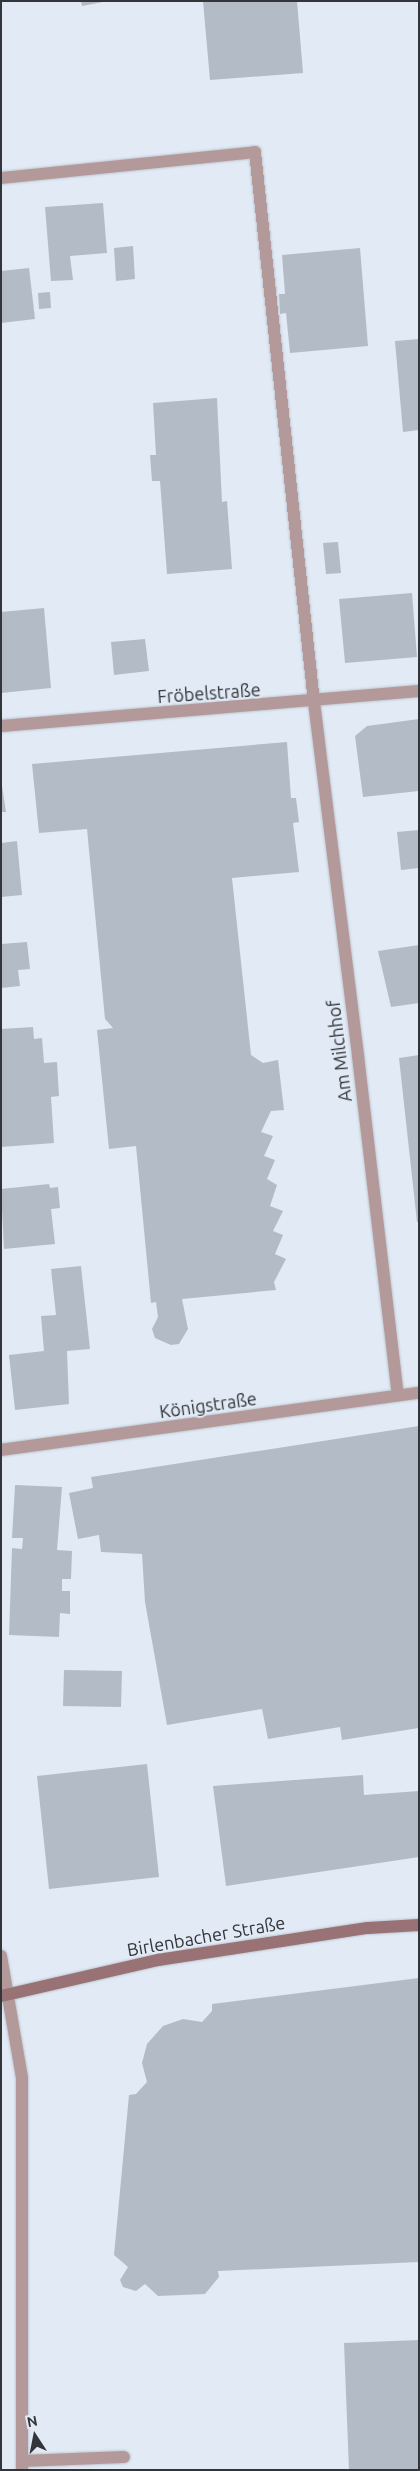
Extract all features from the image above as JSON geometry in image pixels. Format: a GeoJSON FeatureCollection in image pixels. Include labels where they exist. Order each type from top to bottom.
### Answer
{"type":"FeatureCollection","features":[{"type":"Feature","properties":{"kind":"main road","name":"Birlenbacher Straße"},"geometry":{"type":"LineString","coordinates":[[6,1994],[158,1960],[368,1928],[419,1925]]}},
{"type":"Feature","properties":{"kind":"street","name":"Am Milchhof"},"geometry":{"type":"LineString","coordinates":[[1,178],[255,152],[314,702],[398,1395]]}},
{"type":"Feature","properties":{"kind":"street","name":"Fröbelstraße"},"geometry":{"type":"LineString","coordinates":[[1,726],[314,702],[419,691]]}},
{"type":"Feature","properties":{"kind":"street","name":"Königstraße"},"geometry":{"type":"LineString","coordinates":[[1,1450],[419,1393]]}},
{"type":"Feature","properties":{"kind":"street"},"geometry":{"type":"LineString","coordinates":[[1,1956],[6,1994],[22,2078],[22,2465],[124,2457]]}},
{"type":"Feature","properties":{"kind":"building"},"geometry":{"type":"Polygon","coordinates":[[[81,1],[103,1],[103,2],[82,6],[81,1]]]}},
{"type":"Feature","properties":{"kind":"building"},"geometry":{"type":"Polygon","coordinates":[[[203,1],[297,1],[303,73],[210,80],[203,1]]]}},
{"type":"Feature","properties":{"kind":"building"},"geometry":{"type":"Polygon","coordinates":[[[103,203],[107,253],[70,256],[73,280],[51,281],[45,207],[103,203]]]}},
{"type":"Feature","properties":{"kind":"building"},"geometry":{"type":"Polygon","coordinates":[[[133,246],[135,279],[116,281],[114,248],[133,246]]]}},
{"type":"Feature","properties":{"kind":"building"},"geometry":{"type":"Polygon","coordinates":[[[360,248],[368,346],[290,353],[286,313],[280,314],[279,294],[285,294],[282,255],[360,248]]]}},
{"type":"Feature","properties":{"kind":"building"},"geometry":{"type":"Polygon","coordinates":[[[29,268],[35,319],[1,323],[1,271],[29,268]]]}},
{"type":"Feature","properties":{"kind":"building"},"geometry":{"type":"Polygon","coordinates":[[[50,292],[51,308],[39,309],[38,293],[50,292]]]}},
{"type":"Feature","properties":{"kind":"building"},"geometry":{"type":"Polygon","coordinates":[[[419,339],[419,430],[403,432],[395,341],[419,339]]]}},
{"type":"Feature","properties":{"kind":"building"},"geometry":{"type":"Polygon","coordinates":[[[217,398],[222,502],[227,501],[232,569],[167,574],[160,481],[152,481],[150,455],[156,455],[153,403],[217,398]]]}},
{"type":"Feature","properties":{"kind":"building"},"geometry":{"type":"Polygon","coordinates":[[[338,542],[341,573],[326,574],[323,543],[338,542]]]}},
{"type":"Feature","properties":{"kind":"building"},"geometry":{"type":"Polygon","coordinates":[[[412,593],[417,657],[345,663],[339,599],[412,593]]]}},
{"type":"Feature","properties":{"kind":"building"},"geometry":{"type":"Polygon","coordinates":[[[44,608],[51,688],[1,693],[1,612],[44,608]]]}},
{"type":"Feature","properties":{"kind":"building"},"geometry":{"type":"Polygon","coordinates":[[[145,639],[149,671],[114,675],[111,642],[145,639]]]}},
{"type":"Feature","properties":{"kind":"building"},"geometry":{"type":"Polygon","coordinates":[[[419,719],[419,791],[363,797],[355,736],[367,726],[419,719]]]}},
{"type":"Feature","properties":{"kind":"building"},"geometry":{"type":"Polygon","coordinates":[[[287,742],[291,798],[296,798],[299,822],[293,823],[299,872],[232,878],[251,1055],[263,1063],[278,1060],[284,1110],[271,1111],[261,1132],[273,1136],[264,1156],[275,1160],[267,1179],[277,1185],[270,1206],[283,1211],[273,1231],[283,1235],[275,1254],[286,1259],[274,1282],[276,1290],[182,1299],[188,1329],[179,1344],[171,1345],[155,1338],[152,1329],[158,1317],[156,1302],[151,1303],[136,1146],[109,1149],[97,1030],[113,1028],[105,1019],[87,829],[39,833],[32,764],[287,742]]]}},
{"type":"Feature","properties":{"kind":"building"},"geometry":{"type":"Polygon","coordinates":[[[1,779],[6,812],[1,812],[1,779]]]}},
{"type":"Feature","properties":{"kind":"building"},"geometry":{"type":"Polygon","coordinates":[[[419,830],[419,868],[401,870],[397,832],[419,830]]]}},
{"type":"Feature","properties":{"kind":"building"},"geometry":{"type":"Polygon","coordinates":[[[17,841],[22,895],[1,897],[1,843],[17,841]]]}},
{"type":"Feature","properties":{"kind":"building"},"geometry":{"type":"Polygon","coordinates":[[[27,942],[30,969],[18,970],[20,986],[1,988],[1,944],[27,942]]]}},
{"type":"Feature","properties":{"kind":"building"},"geometry":{"type":"Polygon","coordinates":[[[419,945],[419,1003],[391,1007],[378,951],[419,945]]]}},
{"type":"Feature","properties":{"kind":"building"},"geometry":{"type":"Polygon","coordinates":[[[33,1027],[34,1039],[42,1038],[44,1063],[57,1062],[59,1096],[51,1097],[54,1143],[1,1147],[1,1029],[33,1027]]]}},
{"type":"Feature","properties":{"kind":"building"},"geometry":{"type":"Polygon","coordinates":[[[419,1055],[419,1222],[417,1222],[399,1058],[419,1055]]]}},
{"type":"Feature","properties":{"kind":"building"},"geometry":{"type":"Polygon","coordinates":[[[49,1184],[50,1188],[58,1187],[60,1208],[51,1209],[55,1244],[4,1249],[1,1189],[49,1184]]]}},
{"type":"Feature","properties":{"kind":"building"},"geometry":{"type":"Polygon","coordinates":[[[81,1266],[90,1349],[67,1351],[69,1404],[15,1410],[9,1355],[44,1351],[41,1316],[56,1315],[51,1269],[81,1266]]]}},
{"type":"Feature","properties":{"kind":"building"},"geometry":{"type":"Polygon","coordinates":[[[419,1426],[419,1728],[342,1740],[340,1727],[268,1739],[262,1709],[167,1725],[145,1602],[142,1554],[101,1552],[99,1535],[78,1539],[69,1493],[93,1488],[91,1477],[419,1426]]]}},
{"type":"Feature","properties":{"kind":"building"},"geometry":{"type":"Polygon","coordinates":[[[15,1485],[62,1487],[57,1550],[72,1551],[71,1579],[62,1579],[62,1591],[70,1591],[70,1614],[60,1613],[59,1637],[9,1635],[12,1548],[22,1549],[23,1538],[12,1538],[15,1485]]]}},
{"type":"Feature","properties":{"kind":"building"},"geometry":{"type":"Polygon","coordinates":[[[64,1670],[122,1671],[121,1707],[63,1706],[64,1670]]]}},
{"type":"Feature","properties":{"kind":"building"},"geometry":{"type":"Polygon","coordinates":[[[147,1764],[159,1877],[49,1889],[37,1776],[147,1764]]]}},
{"type":"Feature","properties":{"kind":"building"},"geometry":{"type":"Polygon","coordinates":[[[363,1775],[364,1795],[419,1791],[419,1857],[226,1886],[213,1786],[363,1775]]]}},
{"type":"Feature","properties":{"kind":"building"},"geometry":{"type":"Polygon","coordinates":[[[419,1978],[419,2262],[218,2271],[219,2277],[205,2294],[158,2296],[145,2284],[136,2291],[123,2287],[120,2280],[128,2267],[114,2255],[129,2095],[136,2094],[147,2082],[142,2063],[147,2044],[163,2026],[183,2019],[202,2022],[212,2011],[212,2004],[419,1978]]]}},
{"type":"Feature","properties":{"kind":"building"},"geometry":{"type":"Polygon","coordinates":[[[419,2340],[419,2470],[349,2470],[344,2343],[419,2340]]]}}]}
